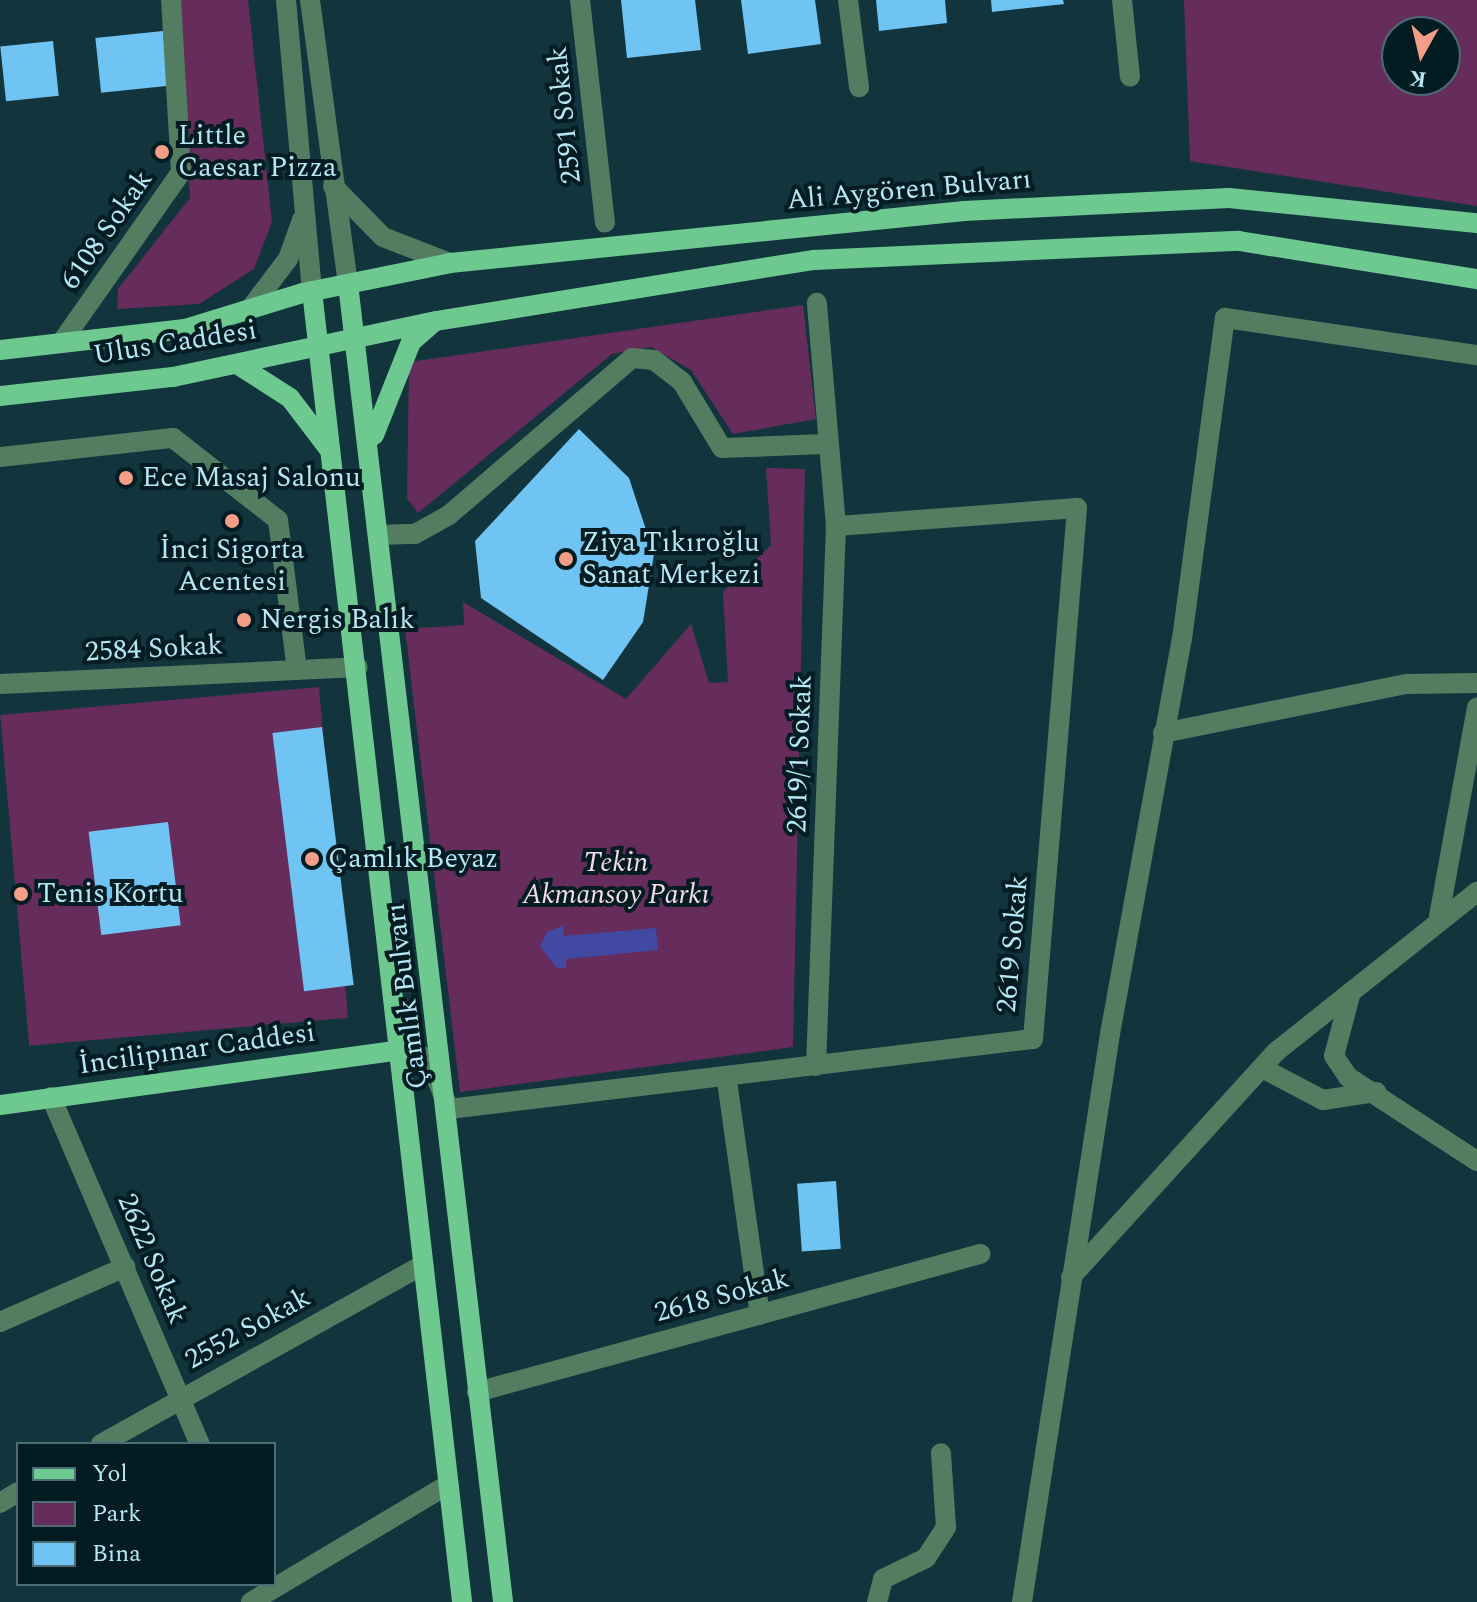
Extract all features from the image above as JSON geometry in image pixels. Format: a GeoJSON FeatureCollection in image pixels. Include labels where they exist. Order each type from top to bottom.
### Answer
{"type":"FeatureCollection","features":[{"type":"Feature","properties":{"kind":"main road","name":"Ali Aygören Bulvarı"},"geometry":{"type":"LineString","coordinates":[[348,284],[450,263],[964,211],[1229,198],[1477,223]]}},
{"type":"Feature","properties":{"kind":"main road"},"geometry":{"type":"LineString","coordinates":[[358,336],[814,260],[1239,241],[1477,279]]}},
{"type":"Feature","properties":{"kind":"main road","name":"Ulus Caddesi"},"geometry":{"type":"LineString","coordinates":[[0,350],[185,329],[312,291],[348,284]]}},
{"type":"Feature","properties":{"kind":"main road","name":"Çamlık Bulvarı"},"geometry":{"type":"LineString","coordinates":[[348,284],[358,336],[449,1109],[477,1392],[503,1602]]}},
{"type":"Feature","properties":{"kind":"main road","name":"Çamlık Bulvarı"},"geometry":{"type":"LineString","coordinates":[[312,291],[335,461],[462,1602]]}},
{"type":"Feature","properties":{"kind":"main road"},"geometry":{"type":"LineString","coordinates":[[370,451],[399,364],[436,321]]}},
{"type":"Feature","properties":{"kind":"main road","name":"Ulus Caddesi"},"geometry":{"type":"LineString","coordinates":[[0,396],[237,364],[358,336]]}},
{"type":"Feature","properties":{"kind":"main road"},"geometry":{"type":"LineString","coordinates":[[237,364],[290,398],[335,461]]}},
{"type":"Feature","properties":{"kind":"main road","name":"İncilipınar Caddesi"},"geometry":{"type":"LineString","coordinates":[[0,1105],[402,1050]]}},
{"type":"Feature","properties":{"kind":"main road"},"geometry":{"type":"LineString","coordinates":[[365,1055],[404,1080]]}},
{"type":"Feature","properties":{"kind":"street","name":"6108 Sokak"},"geometry":{"type":"LineString","coordinates":[[61,343],[181,172],[171,0]]}},
{"type":"Feature","properties":{"kind":"street"},"geometry":{"type":"LineString","coordinates":[[286,0],[312,291]]}},
{"type":"Feature","properties":{"kind":"street"},"geometry":{"type":"LineString","coordinates":[[310,0],[332,185],[348,284]]}},
{"type":"Feature","properties":{"kind":"street","name":"2591 Sokak"},"geometry":{"type":"LineString","coordinates":[[580,0],[605,223]]}},
{"type":"Feature","properties":{"kind":"street"},"geometry":{"type":"LineString","coordinates":[[848,0],[859,87]]}},
{"type":"Feature","properties":{"kind":"street"},"geometry":{"type":"LineString","coordinates":[[1122,0],[1130,77]]}},
{"type":"Feature","properties":{"kind":"street"},"geometry":{"type":"LineString","coordinates":[[332,185],[383,237],[450,263]]}},
{"type":"Feature","properties":{"kind":"street"},"geometry":{"type":"LineString","coordinates":[[250,309],[288,259],[305,204]]}},
{"type":"Feature","properties":{"kind":"street","name":"2619/1 Sokak"},"geometry":{"type":"LineString","coordinates":[[816,1066],[836,526],[824,444],[817,303]]}},
{"type":"Feature","properties":{"kind":"street"},"geometry":{"type":"LineString","coordinates":[[1022,1602],[1071,1277],[1163,733],[1225,318],[1477,355]]}},
{"type":"Feature","properties":{"kind":"street"},"geometry":{"type":"LineString","coordinates":[[381,535],[415,534],[449,515],[632,358],[654,360],[682,382],[722,448],[824,444]]}},
{"type":"Feature","properties":{"kind":"street"},"geometry":{"type":"LineString","coordinates":[[0,457],[173,438],[278,520],[297,670]]}},
{"type":"Feature","properties":{"kind":"street","name":"2619 Sokak"},"geometry":{"type":"LineString","coordinates":[[449,1109],[727,1081],[816,1066],[1033,1039],[1077,508],[836,526]]}},
{"type":"Feature","properties":{"kind":"street","name":"2584 Sokak"},"geometry":{"type":"LineString","coordinates":[[0,684],[358,667]]}},
{"type":"Feature","properties":{"kind":"street"},"geometry":{"type":"LineString","coordinates":[[1163,733],[1407,684],[1477,683]]}},
{"type":"Feature","properties":{"kind":"street"},"geometry":{"type":"LineString","coordinates":[[1438,922],[1477,708]]}},
{"type":"Feature","properties":{"kind":"street"},"geometry":{"type":"LineString","coordinates":[[1071,1277],[1262,1068],[1353,989],[1477,892]]}},
{"type":"Feature","properties":{"kind":"street"},"geometry":{"type":"LineString","coordinates":[[1353,989],[1334,1056],[1348,1077],[1376,1092],[1477,1161]]}},
{"type":"Feature","properties":{"kind":"street"},"geometry":{"type":"LineString","coordinates":[[402,1050],[428,1058],[449,1109]]}},
{"type":"Feature","properties":{"kind":"street"},"geometry":{"type":"LineString","coordinates":[[1262,1068],[1323,1100],[1376,1092]]}},
{"type":"Feature","properties":{"kind":"street"},"geometry":{"type":"LineString","coordinates":[[727,1081],[760,1315]]}},
{"type":"Feature","properties":{"kind":"street","name":"2622 Sokak"},"geometry":{"type":"LineString","coordinates":[[51,1097],[199,1442]]}},
{"type":"Feature","properties":{"kind":"street","name":"2618 Sokak"},"geometry":{"type":"LineString","coordinates":[[477,1392],[980,1254]]}},
{"type":"Feature","properties":{"kind":"street","name":"2552 Sokak"},"geometry":{"type":"LineString","coordinates":[[104,1442],[423,1265]]}},
{"type":"Feature","properties":{"kind":"street"},"geometry":{"type":"LineString","coordinates":[[0,1322],[125,1267]]}},
{"type":"Feature","properties":{"kind":"street"},"geometry":{"type":"LineString","coordinates":[[877,1602],[883,1579],[926,1558],[946,1527],[941,1453]]}},
{"type":"Feature","properties":{"kind":"street"},"geometry":{"type":"LineString","coordinates":[[276,1582],[449,1484]]}},
{"type":"Feature","properties":{"kind":"green space"},"geometry":{"type":"Polygon","coordinates":[[[176,0],[248,0],[272,222],[254,269],[199,304],[117,309],[118,289],[190,198],[176,0]]]}},
{"type":"Feature","properties":{"kind":"green space"},"geometry":{"type":"Polygon","coordinates":[[[1184,0],[1477,0],[1477,206],[1190,161],[1184,0]]]}},
{"type":"Feature","properties":{"kind":"green space"},"geometry":{"type":"Polygon","coordinates":[[[803,305],[816,419],[733,434],[691,370],[651,347],[612,354],[418,513],[407,498],[409,362],[803,305]]]}},
{"type":"Feature","properties":{"kind":"green space","name":"Tekin Akmansoy Parkı"},"geometry":{"type":"Polygon","coordinates":[[[766,468],[805,469],[793,1047],[460,1092],[405,629],[464,625],[463,602],[626,699],[691,624],[709,683],[728,682],[723,592],[771,545],[766,468]]]}},
{"type":"Feature","properties":{"kind":"green space"},"geometry":{"type":"Polygon","coordinates":[[[319,687],[348,1018],[29,1046],[0,715],[319,687]]]}},
{"type":"Feature","properties":{"kind":"shaded area"},"geometry":{"type":"Polygon","coordinates":[[[563,926],[564,936],[656,928],[658,950],[566,959],[566,968],[557,968],[540,947],[547,932],[563,926]]]}},
{"type":"Feature","properties":{"kind":"building"},"geometry":{"type":"Polygon","coordinates":[[[621,0],[695,0],[701,50],[627,58],[621,0]]]}},
{"type":"Feature","properties":{"kind":"building"},"geometry":{"type":"Polygon","coordinates":[[[741,0],[815,0],[821,44],[748,54],[741,0]]]}},
{"type":"Feature","properties":{"kind":"building"},"geometry":{"type":"Polygon","coordinates":[[[876,0],[945,0],[947,23],[879,31],[876,0]]]}},
{"type":"Feature","properties":{"kind":"building"},"geometry":{"type":"Polygon","coordinates":[[[991,0],[1063,0],[1064,4],[992,12],[991,0]]]}},
{"type":"Feature","properties":{"kind":"building"},"geometry":{"type":"Polygon","coordinates":[[[163,31],[169,86],[101,93],[95,38],[163,31]]]}},
{"type":"Feature","properties":{"kind":"building"},"geometry":{"type":"Polygon","coordinates":[[[53,41],[59,96],[6,101],[0,47],[53,41]]]}},
{"type":"Feature","properties":{"kind":"building","name":"Ziya Tıkıroğlu Sanat Merkezi"},"geometry":{"type":"Polygon","coordinates":[[[579,429],[629,478],[654,554],[643,622],[603,680],[481,598],[475,541],[579,429]]]}},
{"type":"Feature","properties":{"kind":"building","name":"Çamlık Beyaz"},"geometry":{"type":"Polygon","coordinates":[[[322,727],[354,985],[304,991],[272,733],[322,727]]]}},
{"type":"Feature","properties":{"kind":"building"},"geometry":{"type":"Polygon","coordinates":[[[168,822],[181,925],[101,935],[89,832],[168,822]]]}},
{"type":"Feature","properties":{"kind":"building"},"geometry":{"type":"Polygon","coordinates":[[[836,1181],[841,1249],[802,1252],[797,1184],[836,1181]]]}},
{"type":"Feature","properties":{"kind":"place","name":"Little Caesar Pizza"},"geometry":{"type":"Point","coordinates":[162,152]}},
{"type":"Feature","properties":{"kind":"place","name":"Ece Masaj Salonu"},"geometry":{"type":"Point","coordinates":[126,478]}},
{"type":"Feature","properties":{"kind":"place","name":"İnci Sigorta Acentesi"},"geometry":{"type":"Point","coordinates":[232,521]}},
{"type":"Feature","properties":{"kind":"place","name":"Ziya Tıkıroğlu Sanat Merkezi"},"geometry":{"type":"Point","coordinates":[566,559]}},
{"type":"Feature","properties":{"kind":"place","name":"Nergis Balık"},"geometry":{"type":"Point","coordinates":[244,620]}},
{"type":"Feature","properties":{"kind":"place","name":"Çamlık Beyaz"},"geometry":{"type":"Point","coordinates":[312,859]}},
{"type":"Feature","properties":{"kind":"place","name":"Tenis Kortu"},"geometry":{"type":"Point","coordinates":[21,894]}}]}
